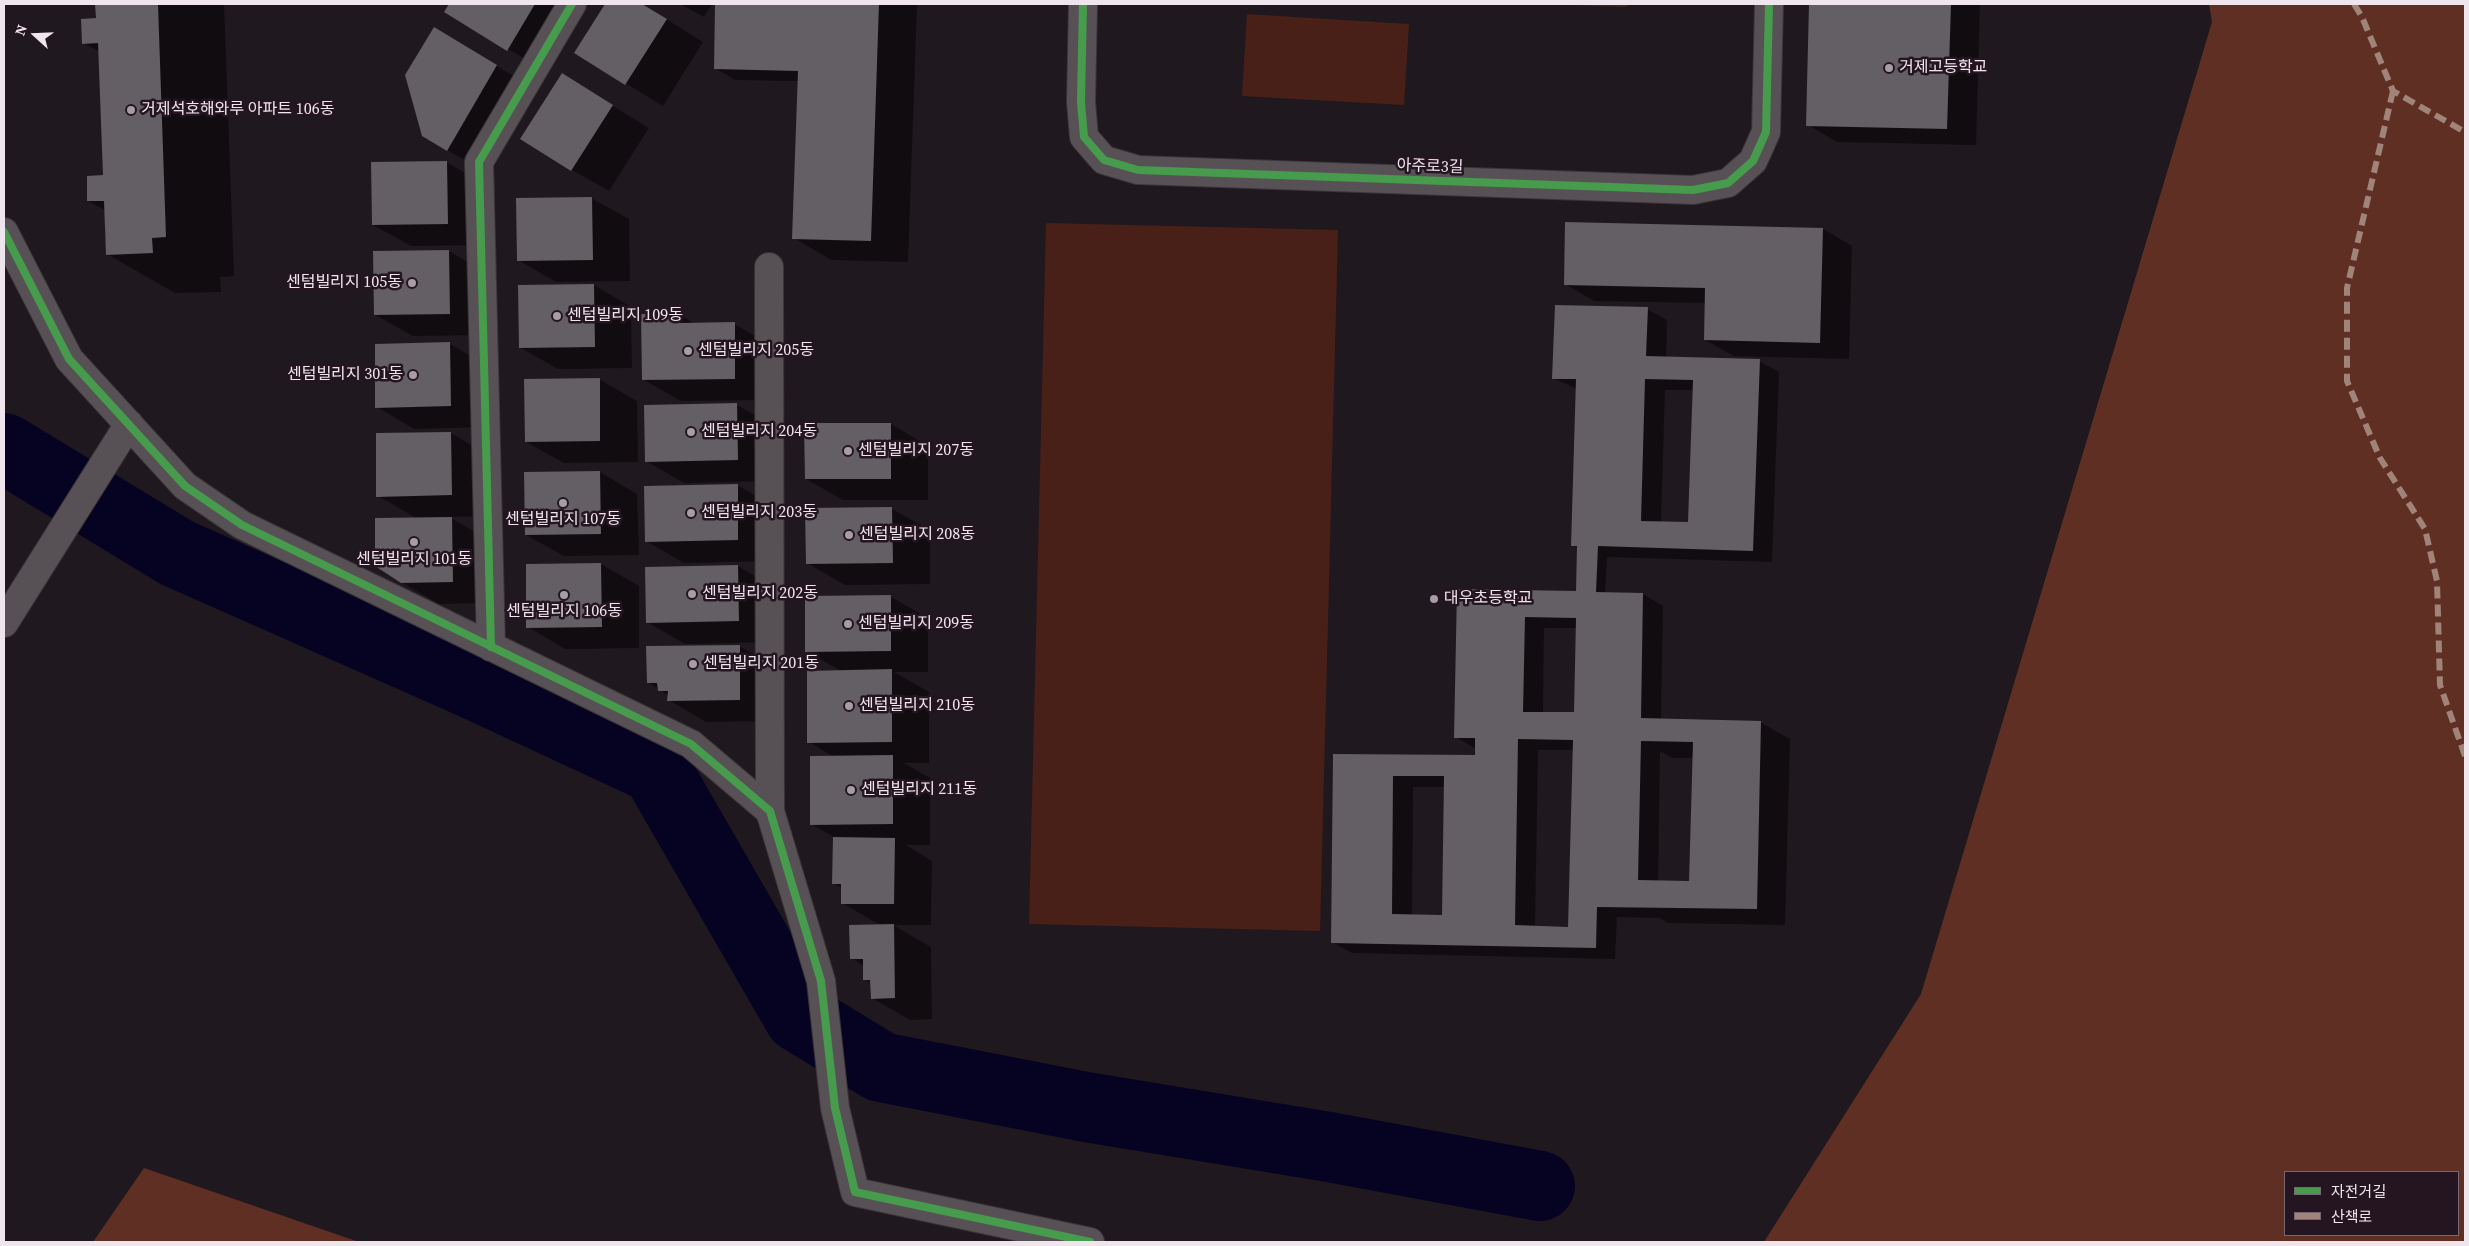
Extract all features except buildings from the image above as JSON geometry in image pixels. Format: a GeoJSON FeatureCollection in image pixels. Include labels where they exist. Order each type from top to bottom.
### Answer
{"type":"FeatureCollection","features":[{"type":"Feature","properties":{"kind":"street"},"geometry":{"type":"LineString","coordinates":[[492,647],[479,162],[572,4]]}},
{"type":"Feature","properties":{"kind":"street","name":"아주로3길"},"geometry":{"type":"LineString","coordinates":[[1083,4],[1082,102],[1084,137],[1104,160],[1138,170],[1693,190],[1728,182],[1753,161],[1766,132],[1769,4]]}},
{"type":"Feature","properties":{"kind":"street"},"geometry":{"type":"LineString","coordinates":[[4,232],[70,359],[185,486],[242,526],[691,744],[770,811]]}},
{"type":"Feature","properties":{"kind":"street"},"geometry":{"type":"LineString","coordinates":[[769,267],[770,811],[821,981],[835,1108],[855,1192],[1090,1242]]}},
{"type":"Feature","properties":{"kind":"street"},"geometry":{"type":"LineString","coordinates":[[4,623],[129,424]]}},
{"type":"Feature","properties":{"kind":"shaded area"},"geometry":{"type":"Polygon","coordinates":[[[1540,4],[1627,4],[1627,7],[1540,4]]]}},
{"type":"Feature","properties":{"kind":"shaded area"},"geometry":{"type":"Polygon","coordinates":[[[2209,4],[2465,4],[2465,1242],[1764,1242],[1921,994],[2212,22],[2209,4]]]}},
{"type":"Feature","properties":{"kind":"shaded area"},"geometry":{"type":"Polygon","coordinates":[[[1247,14],[1409,24],[1404,105],[1242,96],[1247,14]]]}},
{"type":"Feature","properties":{"kind":"shaded area"},"geometry":{"type":"Polygon","coordinates":[[[1046,223],[1338,230],[1320,931],[1029,924],[1046,223]]]}},
{"type":"Feature","properties":{"kind":"shaded area"},"geometry":{"type":"Polygon","coordinates":[[[144,1168],[359,1242],[93,1242],[144,1168]]]}},
{"type":"Feature","properties":{"kind":"waterway"},"geometry":{"type":"LineString","coordinates":[[4,448],[177,553],[473,684],[656,769],[799,1017],[881,1067],[1086,1107],[1329,1147],[1540,1186]]}},
{"type":"Feature","properties":{"kind":"marked path"},"geometry":{"type":"LineString","coordinates":[[2354,4],[2362,17],[2393,91],[2465,132]]}},
{"type":"Feature","properties":{"kind":"marked path"},"geometry":{"type":"LineString","coordinates":[[2393,91],[2347,288],[2347,381],[2380,458],[2425,529],[2437,581],[2440,685],[2465,756]]}},
{"type":"Feature","properties":{"kind":"cycle path"},"geometry":{"type":"LineString","coordinates":[[491,647],[479,162],[572,4]]}},
{"type":"Feature","properties":{"kind":"cycle path"},"geometry":{"type":"LineString","coordinates":[[1083,4],[1081,102],[1084,137],[1104,160],[1138,170],[1693,190],[1728,183],[1753,161],[1766,132],[1769,4]]}},
{"type":"Feature","properties":{"kind":"cycle path"},"geometry":{"type":"LineString","coordinates":[[4,232],[69,359],[185,486],[242,525],[691,744],[770,811],[821,981],[835,1108],[855,1192],[1090,1242]]}},
{"type":"Feature","properties":{"kind":"place","name":"거제고등학교"},"geometry":{"type":"Point","coordinates":[1889,68]}},
{"type":"Feature","properties":{"kind":"place","name":"거제석호해와루 아파트 106동"},"geometry":{"type":"Point","coordinates":[131,110]}},
{"type":"Feature","properties":{"kind":"place","name":"센텀빌리지 105동"},"geometry":{"type":"Point","coordinates":[412,283]}},
{"type":"Feature","properties":{"kind":"place","name":"센텀빌리지 109동"},"geometry":{"type":"Point","coordinates":[557,316]}},
{"type":"Feature","properties":{"kind":"place","name":"센텀빌리지 205동"},"geometry":{"type":"Point","coordinates":[688,351]}},
{"type":"Feature","properties":{"kind":"place","name":"센텀빌리지 301동"},"geometry":{"type":"Point","coordinates":[413,375]}},
{"type":"Feature","properties":{"kind":"place","name":"센텀빌리지 204동"},"geometry":{"type":"Point","coordinates":[691,432]}},
{"type":"Feature","properties":{"kind":"place","name":"센텀빌리지 207동"},"geometry":{"type":"Point","coordinates":[848,451]}},
{"type":"Feature","properties":{"kind":"place","name":"센텀빌리지 107동"},"geometry":{"type":"Point","coordinates":[563,503]}},
{"type":"Feature","properties":{"kind":"place","name":"센텀빌리지 203동"},"geometry":{"type":"Point","coordinates":[691,513]}},
{"type":"Feature","properties":{"kind":"place","name":"센텀빌리지 208동"},"geometry":{"type":"Point","coordinates":[849,535]}},
{"type":"Feature","properties":{"kind":"place","name":"센텀빌리지 101동"},"geometry":{"type":"Point","coordinates":[414,542]}},
{"type":"Feature","properties":{"kind":"place","name":"센텀빌리지 202동"},"geometry":{"type":"Point","coordinates":[692,594]}},
{"type":"Feature","properties":{"kind":"place","name":"센텀빌리지 106동"},"geometry":{"type":"Point","coordinates":[564,595]}},
{"type":"Feature","properties":{"kind":"place","name":"대우초등학교"},"geometry":{"type":"Point","coordinates":[1434,599]}},
{"type":"Feature","properties":{"kind":"place","name":"센텀빌리지 209동"},"geometry":{"type":"Point","coordinates":[848,624]}},
{"type":"Feature","properties":{"kind":"place","name":"센텀빌리지 201동"},"geometry":{"type":"Point","coordinates":[693,664]}},
{"type":"Feature","properties":{"kind":"place","name":"센텀빌리지 210동"},"geometry":{"type":"Point","coordinates":[849,706]}},
{"type":"Feature","properties":{"kind":"place","name":"센텀빌리지 211동"},"geometry":{"type":"Point","coordinates":[851,790]}}]}
